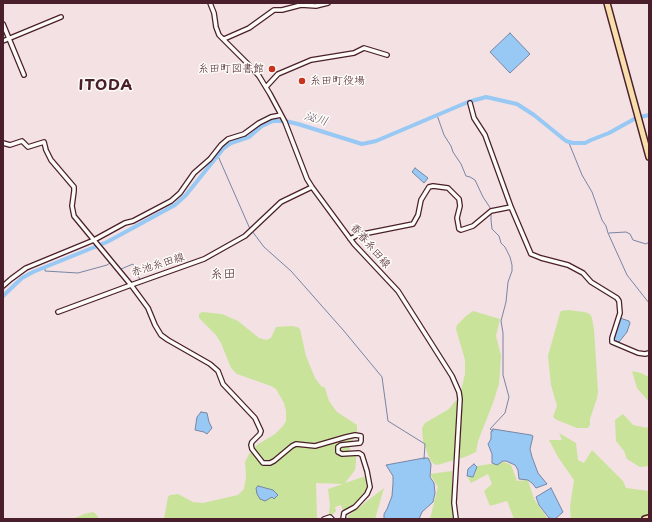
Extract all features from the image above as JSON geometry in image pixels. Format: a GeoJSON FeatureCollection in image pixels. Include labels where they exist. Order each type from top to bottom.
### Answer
{"type":"FeatureCollection","features":[{"type":"Feature","properties":{"kind":"highway"},"geometry":{"type":"LineString","coordinates":[[609,3],[649,157]]}},
{"type":"Feature","properties":{"kind":"highway"},"geometry":{"type":"LineString","coordinates":[[639,117],[649,148]]}},
{"type":"Feature","properties":{"kind":"highway"},"geometry":{"type":"LineString","coordinates":[[644,519],[649,518]]}},
{"type":"Feature","properties":{"kind":"street","name":"香春糸田線"},"geometry":{"type":"LineString","coordinates":[[210,3],[214,13],[217,31],[253,69],[266,87],[285,122],[312,187],[363,255],[398,290],[452,376],[459,392],[461,406],[454,503],[456,519]]}},
{"type":"Feature","properties":{"kind":"street"},"geometry":{"type":"LineString","coordinates":[[224,39],[249,28],[274,10],[282,10],[301,5],[316,6],[328,3]]}},
{"type":"Feature","properties":{"kind":"street"},"geometry":{"type":"LineString","coordinates":[[3,41],[61,17]]}},
{"type":"Feature","properties":{"kind":"street"},"geometry":{"type":"LineString","coordinates":[[3,24],[24,75]]}},
{"type":"Feature","properties":{"kind":"street"},"geometry":{"type":"LineString","coordinates":[[266,87],[278,74],[311,60],[354,53],[364,48],[387,55]]}},
{"type":"Feature","properties":{"kind":"street"},"geometry":{"type":"LineString","coordinates":[[470,103],[474,118],[484,133],[490,147],[511,207],[533,256],[568,265],[583,273],[591,282],[604,288],[618,299],[620,313],[612,342],[641,354],[649,353]]}},
{"type":"Feature","properties":{"kind":"street"},"geometry":{"type":"LineString","coordinates":[[3,286],[26,268],[94,241],[172,201],[180,193],[194,173],[210,159],[228,139],[250,130],[265,120],[281,115]]}},
{"type":"Feature","properties":{"kind":"street","name":"赤池糸田線"},"geometry":{"type":"LineString","coordinates":[[3,143],[10,145],[22,141],[28,147],[44,142],[51,160],[74,187],[72,206],[74,216],[131,285],[204,260],[245,236],[284,200],[312,187]]}},
{"type":"Feature","properties":{"kind":"street"},"geometry":{"type":"LineString","coordinates":[[350,239],[358,235],[413,224],[418,214],[421,200],[429,187],[433,186],[448,188],[459,199],[460,206],[457,218],[459,229],[461,230],[473,226],[491,211],[511,207]]}},
{"type":"Feature","properties":{"kind":"street"},"geometry":{"type":"LineString","coordinates":[[58,312],[131,285],[148,308],[161,335],[210,364],[218,371],[223,384],[255,418],[261,431],[252,442],[252,449],[263,463],[270,463],[296,444],[316,446],[346,437],[355,435],[361,436],[361,442],[341,445],[337,449],[338,452],[342,454],[359,453],[362,455],[370,487],[367,494],[355,507],[344,514],[342,519]]}},
{"type":"Feature","properties":{"kind":"street"},"geometry":{"type":"LineString","coordinates":[[324,519],[327,517],[332,519]]}},
{"type":"Feature","properties":{"kind":"green space"},"geometry":{"type":"Polygon","coordinates":[[[568,310],[590,314],[594,329],[598,392],[588,428],[577,428],[553,417],[557,406],[551,385],[548,356],[560,313],[561,311],[568,310]]]}},
{"type":"Feature","properties":{"kind":"green space"},"geometry":{"type":"Polygon","coordinates":[[[473,311],[500,319],[496,336],[501,356],[499,384],[478,441],[476,452],[465,457],[437,465],[430,460],[423,441],[422,428],[425,423],[449,409],[460,395],[465,374],[465,360],[456,329],[457,325],[473,311]]]}},
{"type":"Feature","properties":{"kind":"green space"},"geometry":{"type":"Polygon","coordinates":[[[202,312],[222,314],[238,321],[259,338],[266,340],[271,338],[276,327],[292,326],[300,329],[306,356],[315,378],[321,386],[325,388],[329,401],[337,412],[357,425],[357,434],[349,445],[351,453],[356,456],[355,470],[345,483],[366,476],[368,482],[365,493],[354,504],[343,511],[341,505],[335,507],[336,511],[332,515],[329,514],[330,505],[328,489],[343,484],[316,483],[317,519],[164,519],[168,497],[170,495],[178,494],[193,502],[203,503],[238,495],[244,489],[246,477],[245,462],[249,454],[257,445],[275,434],[286,421],[284,403],[276,389],[237,374],[231,368],[221,343],[216,335],[199,318],[199,314],[202,312]]]}},
{"type":"Feature","properties":{"kind":"green space"},"geometry":{"type":"Polygon","coordinates":[[[632,371],[649,377],[649,402],[637,388],[632,371]]]}},
{"type":"Feature","properties":{"kind":"green space"},"geometry":{"type":"Polygon","coordinates":[[[623,414],[633,425],[647,428],[649,424],[649,466],[640,467],[627,459],[624,451],[616,441],[615,420],[623,414]]]}},
{"type":"Feature","properties":{"kind":"green space"},"geometry":{"type":"Polygon","coordinates":[[[559,433],[576,443],[578,460],[584,463],[592,450],[623,481],[626,488],[649,491],[649,519],[571,519],[570,507],[574,480],[558,457],[549,440],[562,440],[559,433]]]}},
{"type":"Feature","properties":{"kind":"green space"},"geometry":{"type":"Polygon","coordinates":[[[504,462],[511,465],[517,481],[528,480],[534,499],[548,519],[514,519],[507,501],[490,506],[484,491],[492,484],[488,474],[471,483],[468,478],[475,475],[477,466],[504,462]]]}},
{"type":"Feature","properties":{"kind":"green space"},"geometry":{"type":"Polygon","coordinates":[[[452,471],[453,519],[430,519],[438,487],[430,474],[452,471]]]}},
{"type":"Feature","properties":{"kind":"green space"},"geometry":{"type":"Polygon","coordinates":[[[384,488],[375,519],[347,519],[348,516],[384,488]]]}},
{"type":"Feature","properties":{"kind":"green space"},"geometry":{"type":"Polygon","coordinates":[[[93,512],[99,519],[73,519],[84,514],[93,512]]]}},
{"type":"Feature","properties":{"kind":"water"},"geometry":{"type":"Polygon","coordinates":[[[510,33],[530,54],[510,73],[490,52],[510,33]]]}},
{"type":"Feature","properties":{"kind":"water"},"geometry":{"type":"Polygon","coordinates":[[[415,168],[428,178],[424,183],[412,172],[415,168]]]}},
{"type":"Feature","properties":{"kind":"water"},"geometry":{"type":"Polygon","coordinates":[[[620,318],[629,321],[630,323],[627,332],[619,342],[614,340],[620,318]]]}},
{"type":"Feature","properties":{"kind":"water"},"geometry":{"type":"Polygon","coordinates":[[[201,412],[207,413],[212,428],[207,434],[195,430],[197,417],[201,412]]]}},
{"type":"Feature","properties":{"kind":"water"},"geometry":{"type":"Polygon","coordinates":[[[493,429],[533,436],[530,449],[532,457],[538,473],[547,484],[536,488],[528,480],[519,479],[518,470],[515,465],[506,461],[503,461],[497,465],[492,463],[492,454],[488,444],[491,439],[491,432],[493,429]]]}},
{"type":"Feature","properties":{"kind":"water"},"geometry":{"type":"Polygon","coordinates":[[[428,458],[431,464],[430,477],[434,483],[435,493],[433,502],[422,512],[419,519],[384,519],[384,514],[392,496],[393,483],[393,476],[386,465],[428,458]]]}},
{"type":"Feature","properties":{"kind":"water"},"geometry":{"type":"Polygon","coordinates":[[[474,464],[477,467],[473,477],[467,476],[468,469],[474,464]]]}},
{"type":"Feature","properties":{"kind":"water"},"geometry":{"type":"Polygon","coordinates":[[[258,486],[273,490],[278,495],[274,499],[272,497],[265,501],[260,499],[256,488],[258,486]]]}},
{"type":"Feature","properties":{"kind":"water"},"geometry":{"type":"Polygon","coordinates":[[[551,488],[563,512],[555,519],[549,518],[539,505],[536,497],[551,488]]]}},
{"type":"Feature","properties":{"kind":"waterway","name":"泌川"},"geometry":{"type":"LineString","coordinates":[[3,296],[22,278],[33,272],[107,242],[175,205],[186,195],[223,149],[231,143],[249,137],[262,126],[273,121],[285,121],[298,124],[362,144],[376,141],[468,102],[486,97],[517,104],[534,115],[566,141],[573,143],[585,143],[609,133],[636,118],[649,115]]}},
{"type":"Feature","properties":{"kind":"waterway"},"geometry":{"type":"LineString","coordinates":[[437,115],[444,135],[461,164],[466,176],[475,180],[483,197],[491,209],[492,229],[499,236],[501,243],[505,247],[510,257],[512,265],[512,271],[508,282],[506,302],[501,321],[503,333],[503,375],[509,397],[505,413],[490,429],[493,431]]}},
{"type":"Feature","properties":{"kind":"waterway"},"geometry":{"type":"LineString","coordinates":[[569,143],[582,175],[592,192],[602,220],[627,275],[649,303]]}},
{"type":"Feature","properties":{"kind":"waterway"},"geometry":{"type":"LineString","coordinates":[[218,156],[250,229]]}},
{"type":"Feature","properties":{"kind":"waterway"},"geometry":{"type":"LineString","coordinates":[[252,231],[264,247],[291,271],[382,377],[388,421],[425,444],[424,459]]}},
{"type":"Feature","properties":{"kind":"waterway"},"geometry":{"type":"LineString","coordinates":[[609,233],[626,232],[630,234],[633,240],[646,244],[649,242]]}},
{"type":"Feature","properties":{"kind":"waterway"},"geometry":{"type":"LineString","coordinates":[[112,261],[121,269],[133,264],[140,280]]}},
{"type":"Feature","properties":{"kind":"waterway"},"geometry":{"type":"LineString","coordinates":[[45,267],[45,271],[78,273],[110,263]]}},
{"type":"Feature","properties":{"kind":"place","name":"糸田町図書館"},"geometry":{"type":"Point","coordinates":[272,69]}},
{"type":"Feature","properties":{"kind":"place","name":"糸田町役場"},"geometry":{"type":"Point","coordinates":[302,81]}},
{"type":"Feature","properties":{"kind":"district","name":"ITODA"},"geometry":{"type":"Point","coordinates":[106,86]}},
{"type":"Feature","properties":{"kind":"district","name":"糸田"},"geometry":{"type":"Point","coordinates":[223,274]}}]}
